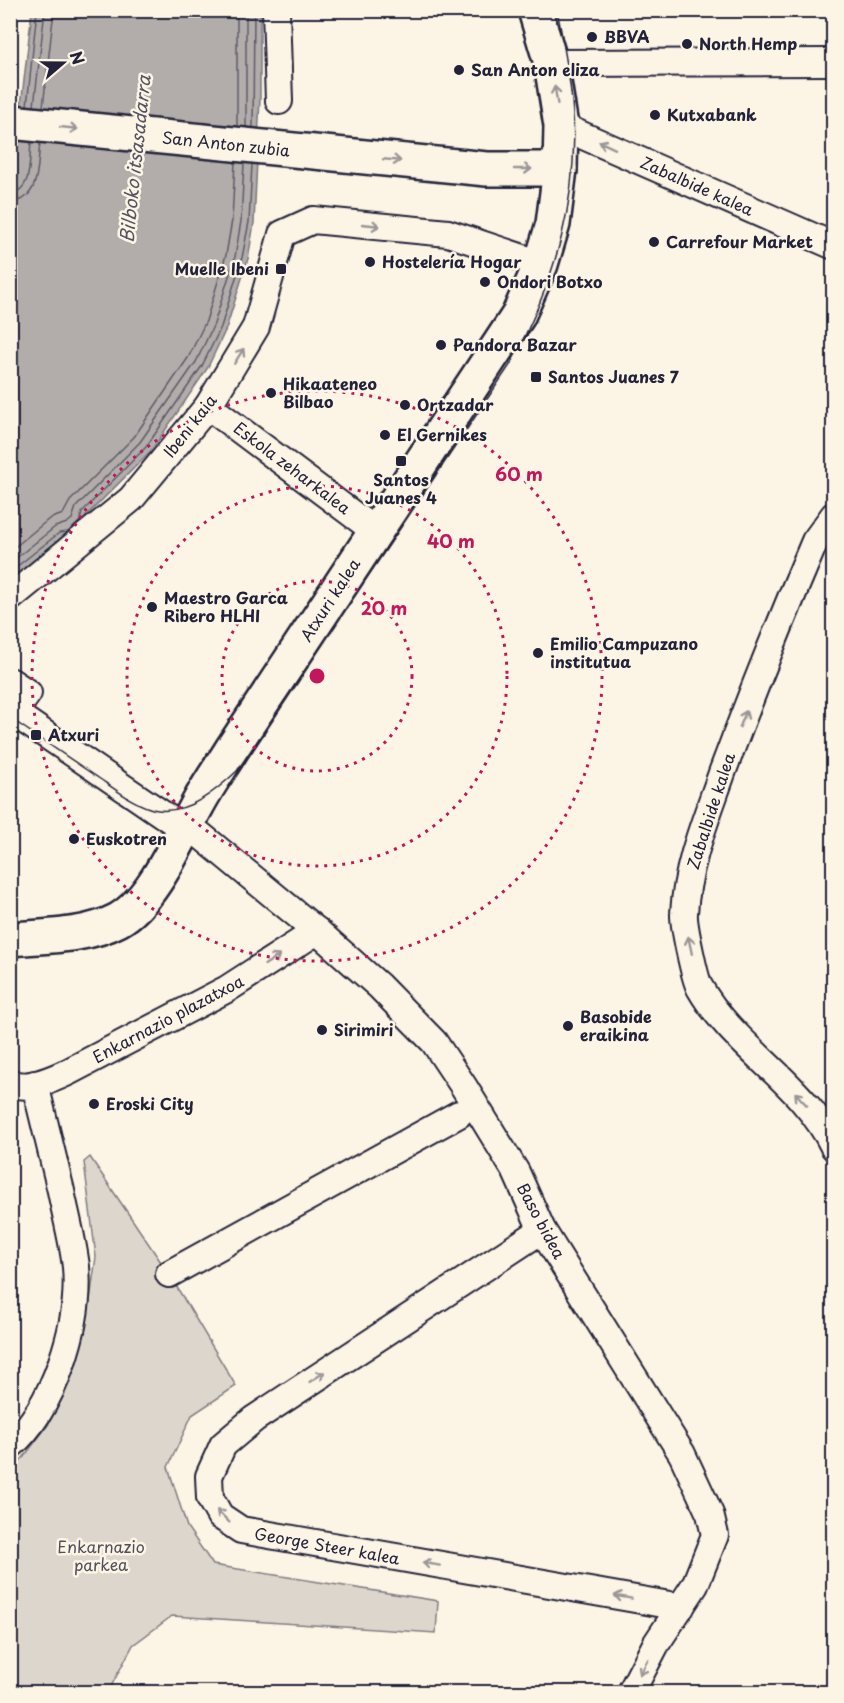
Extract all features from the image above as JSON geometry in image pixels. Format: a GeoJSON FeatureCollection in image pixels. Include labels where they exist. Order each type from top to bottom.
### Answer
{"type":"FeatureCollection","features":[{"type":"Feature","properties":{"kind":"street"},"geometry":{"type":"LineString","coordinates":[[276,10],[279,101]]}},
{"type":"Feature","properties":{"kind":"street","name":"Atxuri kalea"},"geometry":{"type":"LineString","coordinates":[[10,939],[83,932],[119,920],[147,892],[238,739],[511,328],[541,264],[553,224],[560,169],[561,126],[551,63],[535,10]]}},
{"type":"Feature","properties":{"kind":"street"},"geometry":{"type":"LineString","coordinates":[[551,63],[834,62]]}},
{"type":"Feature","properties":{"kind":"street","name":"San Anton zubia"},"geometry":{"type":"LineString","coordinates":[[10,122],[334,155],[487,168],[560,169]]}},
{"type":"Feature","properties":{"kind":"street","name":"Zabalbide kalea"},"geometry":{"type":"LineString","coordinates":[[561,126],[834,246]]}},
{"type":"Feature","properties":{"kind":"street","name":"Ibeni kaia"},"geometry":{"type":"LineString","coordinates":[[10,598],[131,499],[208,406],[256,327],[282,234],[313,220],[448,233],[541,264]]}},
{"type":"Feature","properties":{"kind":"street","name":"Eskola zeharkalea"},"geometry":{"type":"LineString","coordinates":[[208,406],[375,531]]}},
{"type":"Feature","properties":{"kind":"street","name":"Zabalbide kalea"},"geometry":{"type":"LineString","coordinates":[[834,515],[814,541],[734,742],[695,850],[683,916],[698,986],[714,1010],[806,1103],[825,1129],[834,1147]]}},
{"type":"Feature","properties":{"kind":"street"},"geometry":{"type":"LineString","coordinates":[[10,681],[28,693],[14,713],[185,827]]}},
{"type":"Feature","properties":{"kind":"street","name":"Baso bidea"},"geometry":{"type":"LineString","coordinates":[[185,827],[317,931],[379,986],[434,1042],[516,1172],[542,1230],[682,1454],[710,1514],[716,1535],[694,1585],[656,1644],[631,1692]]}},
{"type":"Feature","properties":{"kind":"street","name":"Enkarnazio plazatxoa"},"geometry":{"type":"LineString","coordinates":[[23,1083],[51,1080],[68,1072],[222,992],[317,931]]}},
{"type":"Feature","properties":{"kind":"street"},"geometry":{"type":"LineString","coordinates":[[10,1446],[33,1423],[52,1388],[64,1359],[75,1302],[76,1269],[70,1231],[23,1083]]}},
{"type":"Feature","properties":{"kind":"street"},"geometry":{"type":"LineString","coordinates":[[169,1274],[459,1114]]}},
{"type":"Feature","properties":{"kind":"street","name":"George Steer kalea"},"geometry":{"type":"LineString","coordinates":[[542,1230],[254,1419],[223,1445],[208,1476],[210,1498],[220,1516],[241,1530],[681,1606]]}},
{"type":"Feature","properties":{"kind":"green space","name":"Enkarnazio parkea"},"geometry":{"type":"Polygon","coordinates":[[[90,1157],[169,1274],[236,1386],[192,1415],[168,1467],[187,1527],[213,1565],[438,1601],[436,1633],[172,1616],[133,1645],[108,1692],[11,1692],[10,1469],[23,1458],[48,1425],[74,1372],[86,1328],[96,1257],[84,1162],[90,1157]]]}},
{"type":"Feature","properties":{"kind":"water","name":"Bilboko itsasadarra"},"geometry":{"type":"Polygon","coordinates":[[[32,11],[260,11],[260,98],[254,223],[248,259],[226,329],[207,369],[151,451],[86,516],[88,522],[68,541],[63,537],[11,580],[10,201],[32,11]]]}},
{"type":"Feature","properties":{"kind":"tram line"},"geometry":{"type":"LineString","coordinates":[[10,718],[125,796],[158,810],[181,808],[202,799],[237,771],[510,365],[540,302],[561,238],[572,171],[574,136],[572,101],[557,10]]}},
{"type":"Feature","properties":{"kind":"place","name":"BBVA"},"geometry":{"type":"Point","coordinates":[592,37]}},
{"type":"Feature","properties":{"kind":"place","name":"North Hemp"},"geometry":{"type":"Point","coordinates":[687,44]}},
{"type":"Feature","properties":{"kind":"place","name":"San Anton eliza"},"geometry":{"type":"Point","coordinates":[459,70]}},
{"type":"Feature","properties":{"kind":"place","name":"Kutxabank"},"geometry":{"type":"Point","coordinates":[655,115]}},
{"type":"Feature","properties":{"kind":"place","name":"Carrefour Market"},"geometry":{"type":"Point","coordinates":[654,242]}},
{"type":"Feature","properties":{"kind":"place","name":"Hostelería Hogar"},"geometry":{"type":"Point","coordinates":[370,262]}},
{"type":"Feature","properties":{"kind":"place","name":"Muelle Ibeni"},"geometry":{"type":"Point","coordinates":[281,269]}},
{"type":"Feature","properties":{"kind":"place","name":"Ondori Botxo"},"geometry":{"type":"Point","coordinates":[485,282]}},
{"type":"Feature","properties":{"kind":"place","name":"Pandora Bazar"},"geometry":{"type":"Point","coordinates":[441,345]}},
{"type":"Feature","properties":{"kind":"place","name":"Santos Juanes 7"},"geometry":{"type":"Point","coordinates":[536,377]}},
{"type":"Feature","properties":{"kind":"place","name":"Hikaateneo Bilbao"},"geometry":{"type":"Point","coordinates":[271,393]}},
{"type":"Feature","properties":{"kind":"place","name":"Ortzadar"},"geometry":{"type":"Point","coordinates":[405,405]}},
{"type":"Feature","properties":{"kind":"place","name":"El Gernikes"},"geometry":{"type":"Point","coordinates":[385,435]}},
{"type":"Feature","properties":{"kind":"place","name":"Santos Juanes 4"},"geometry":{"type":"Point","coordinates":[401,461]}},
{"type":"Feature","properties":{"kind":"place","name":"Maestro Garca Ribero HLHI"},"geometry":{"type":"Point","coordinates":[152,607]}},
{"type":"Feature","properties":{"kind":"place","name":"Emilio Campuzano institutua"},"geometry":{"type":"Point","coordinates":[538,653]}},
{"type":"Feature","properties":{"kind":"place","name":"Atxuri"},"geometry":{"type":"Point","coordinates":[36,735]}},
{"type":"Feature","properties":{"kind":"place","name":"Euskotren"},"geometry":{"type":"Point","coordinates":[74,839]}},
{"type":"Feature","properties":{"kind":"place","name":"Basobide eraikina"},"geometry":{"type":"Point","coordinates":[568,1026]}},
{"type":"Feature","properties":{"kind":"place","name":"Sirimiri"},"geometry":{"type":"Point","coordinates":[322,1030]}},
{"type":"Feature","properties":{"kind":"place","name":"Eroski City"},"geometry":{"type":"Point","coordinates":[94,1104]}}]}
